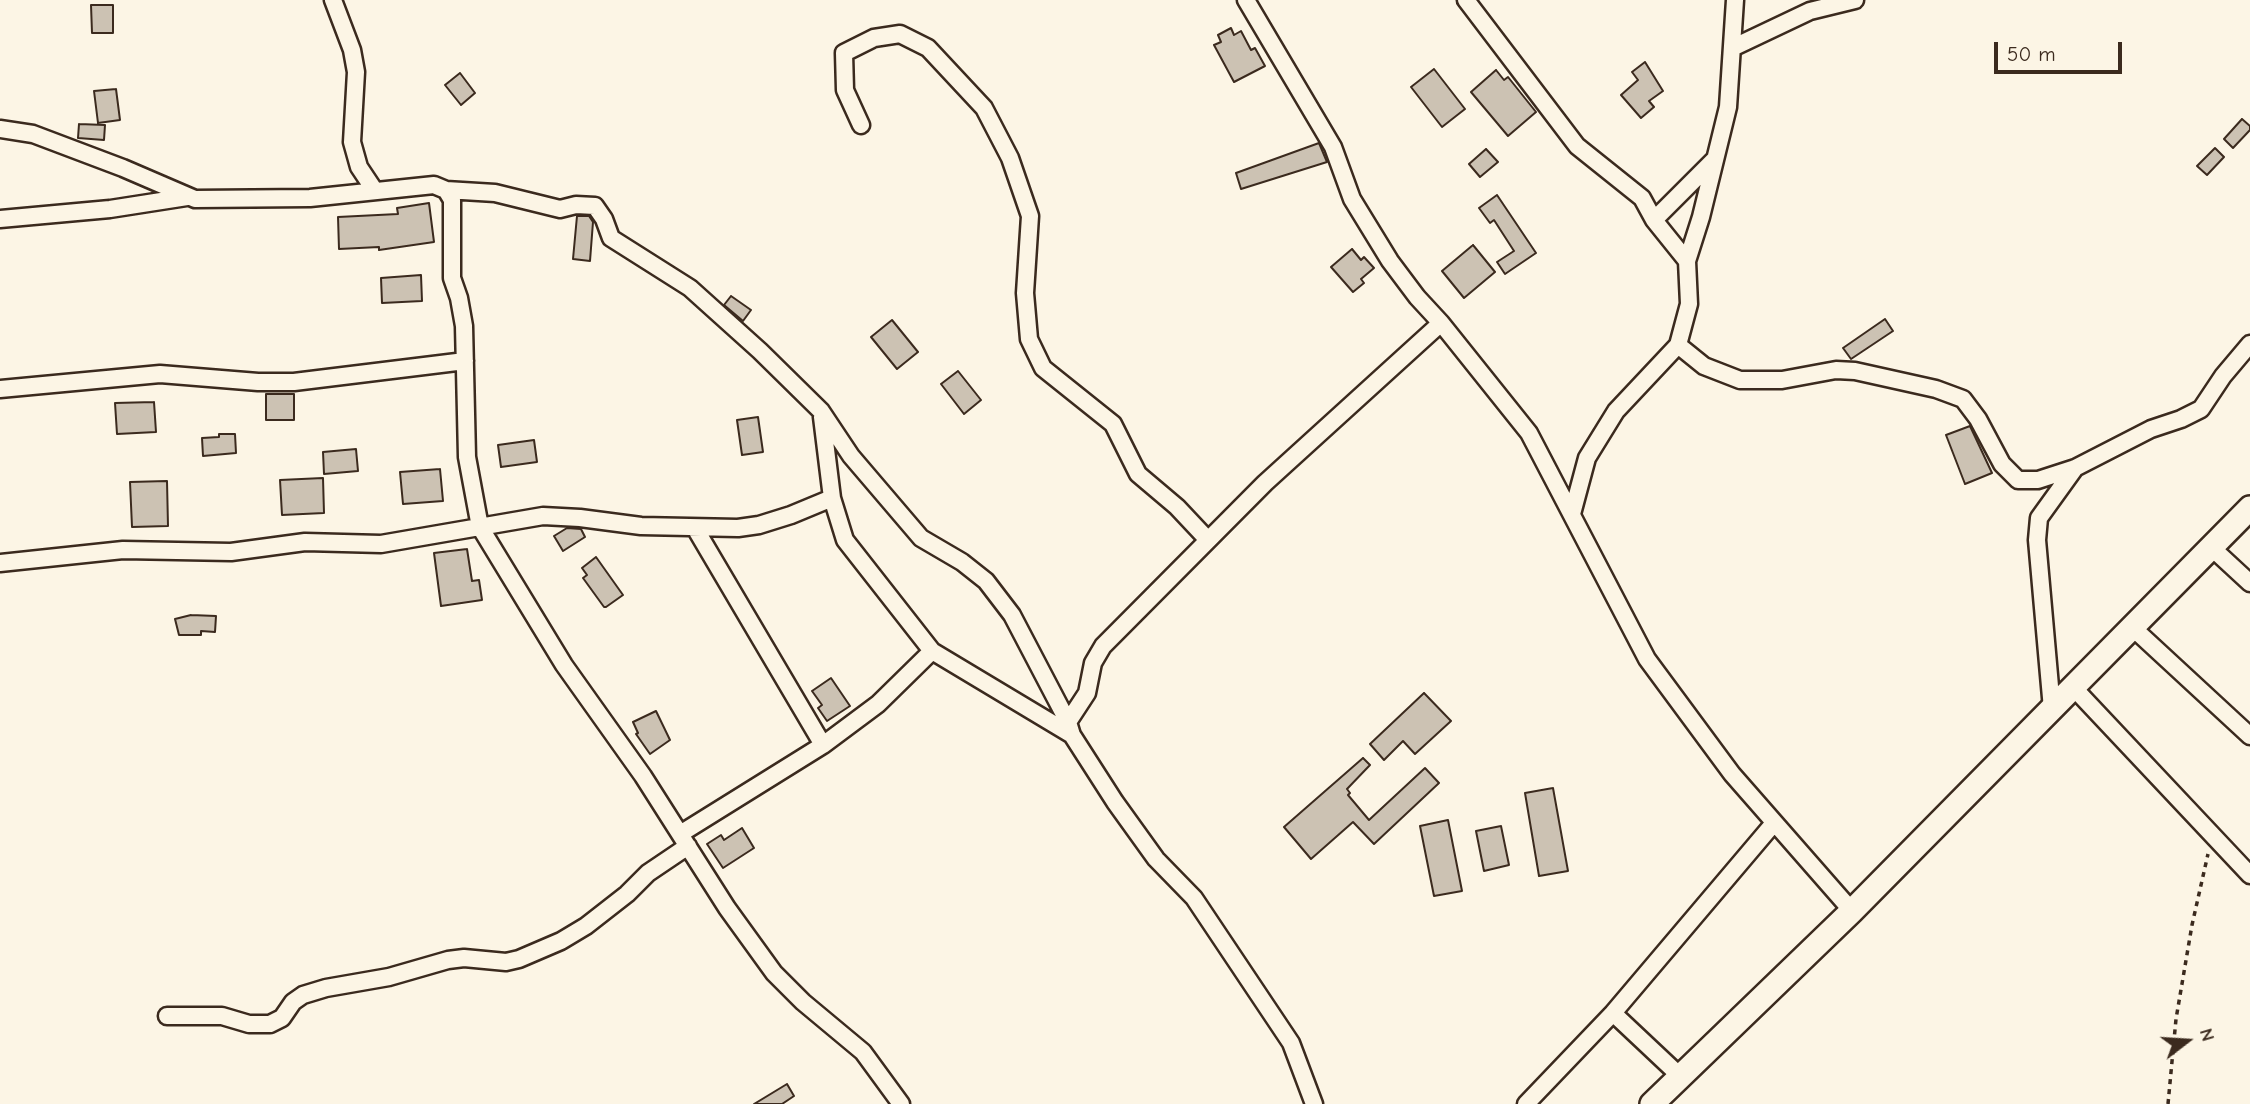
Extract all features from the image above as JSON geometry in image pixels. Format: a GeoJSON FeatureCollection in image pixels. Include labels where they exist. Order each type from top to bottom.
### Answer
{"type":"FeatureCollection","features":[{"type":"Feature","properties":{"kind":"main road"},"geometry":{"type":"LineString","coordinates":[[1652,1104],[1852,911],[2250,508]]}},
{"type":"Feature","properties":{"kind":"street"},"geometry":{"type":"LineString","coordinates":[[333,0],[352,50],[356,72],[352,142],[359,167],[376,191]]}},
{"type":"Feature","properties":{"kind":"street"},"geometry":{"type":"LineString","coordinates":[[1246,0],[1333,147],[1352,198],[1370,230],[1417,297],[1529,433],[1647,659],[1732,774],[1852,911]]}},
{"type":"Feature","properties":{"kind":"street"},"geometry":{"type":"LineString","coordinates":[[1466,0],[1577,146],[1642,198],[1654,220],[1688,261]]}},
{"type":"Feature","properties":{"kind":"street"},"geometry":{"type":"LineString","coordinates":[[1572,514],[1587,458],[1616,411],[1678,345],[1689,304],[1688,261],[1728,107],[1735,0]]}},
{"type":"Feature","properties":{"kind":"street"},"geometry":{"type":"LineString","coordinates":[[1732,47],[1810,11],[1855,0]]}},
{"type":"Feature","properties":{"kind":"street"},"geometry":{"type":"LineString","coordinates":[[861,125],[845,90],[844,53],[874,38],[900,34],[928,48],[984,108],[1010,158],[1030,216],[1025,293],[1029,339],[1043,368],[1113,424],[1138,474],[1177,507],[1208,540]]}},
{"type":"Feature","properties":{"kind":"street"},"geometry":{"type":"LineString","coordinates":[[0,129],[33,134],[123,168],[187,197],[207,200],[310,198],[434,185],[446,190],[495,193],[560,209],[576,205],[596,206],[611,238],[690,288],[821,411],[851,456],[922,538],[962,562],[986,582],[1012,615],[1070,729],[1156,859],[1194,898],[1291,1043],[1314,1104]]}},
{"type":"Feature","properties":{"kind":"street"},"geometry":{"type":"LineString","coordinates":[[1654,220],[1714,160]]}},
{"type":"Feature","properties":{"kind":"street"},"geometry":{"type":"LineString","coordinates":[[446,190],[452,200],[452,278],[464,326],[467,457],[480,527],[564,665],[643,776],[727,908],[774,973],[803,1002],[863,1052],[901,1104]]}},
{"type":"Feature","properties":{"kind":"street"},"geometry":{"type":"LineString","coordinates":[[0,219],[110,209],[187,197]]}},
{"type":"Feature","properties":{"kind":"street"},"geometry":{"type":"LineString","coordinates":[[1070,729],[1087,693],[1093,663],[1103,646],[1208,540],[1378,378],[1441,323]]}},
{"type":"Feature","properties":{"kind":"street"},"geometry":{"type":"LineString","coordinates":[[1678,345],[1704,366],[1740,380],[1782,380],[1836,370],[1936,389],[1963,399],[1978,419],[2002,464],[2018,480],[2038,480],[2075,468],[2151,429],[2201,409],[2223,376],[2250,344]]}},
{"type":"Feature","properties":{"kind":"street"},"geometry":{"type":"LineString","coordinates":[[0,389],[160,374],[258,382],[294,382],[465,361]]}},
{"type":"Feature","properties":{"kind":"street"},"geometry":{"type":"LineString","coordinates":[[821,411],[832,498],[845,540],[932,650],[1070,729]]}},
{"type":"Feature","properties":{"kind":"street"},"geometry":{"type":"LineString","coordinates":[[2052,709],[2039,518],[2075,468]]}},
{"type":"Feature","properties":{"kind":"street"},"geometry":{"type":"LineString","coordinates":[[0,563],[123,550],[231,552],[305,542],[381,544],[543,516],[580,517],[641,526],[738,528],[791,515],[832,498]]}},
{"type":"Feature","properties":{"kind":"street"},"geometry":{"type":"LineString","coordinates":[[695,528],[823,745]]}},
{"type":"Feature","properties":{"kind":"street"},"geometry":{"type":"LineString","coordinates":[[2211,547],[2250,583]]}},
{"type":"Feature","properties":{"kind":"street"},"geometry":{"type":"LineString","coordinates":[[2132,627],[2250,736]]}},
{"type":"Feature","properties":{"kind":"street"},"geometry":{"type":"LineString","coordinates":[[167,1016],[222,1016],[249,1024],[270,1024],[282,1018],[293,1002],[303,995],[326,988],[389,977],[447,960],[464,958],[506,962],[561,941],[586,926],[627,894],[684,840],[878,704],[932,650]]}},
{"type":"Feature","properties":{"kind":"street"},"geometry":{"type":"LineString","coordinates":[[2073,687],[2250,875]]}},
{"type":"Feature","properties":{"kind":"street"},"geometry":{"type":"LineString","coordinates":[[1527,1104],[1613,1013],[1774,823]]}},
{"type":"Feature","properties":{"kind":"street"},"geometry":{"type":"LineString","coordinates":[[1613,1013],[1680,1076]]}},
{"type":"Feature","properties":{"kind":"path"},"geometry":{"type":"LineString","coordinates":[[2168,1104],[2176,1019],[2192,925],[2212,835]]}},
{"type":"Feature","properties":{"kind":"building"},"geometry":{"type":"Polygon","coordinates":[[[91,5],[113,5],[113,33],[92,33],[91,5]]]}},
{"type":"Feature","properties":{"kind":"building"},"geometry":{"type":"Polygon","coordinates":[[[1231,28],[1234,35],[1241,31],[1251,50],[1255,48],[1265,66],[1234,82],[1214,45],[1221,42],[1218,35],[1231,28]]]}},
{"type":"Feature","properties":{"kind":"building"},"geometry":{"type":"Polygon","coordinates":[[[1645,62],[1663,91],[1649,101],[1654,107],[1641,118],[1621,95],[1638,80],[1632,72],[1645,62]]]}},
{"type":"Feature","properties":{"kind":"building"},"geometry":{"type":"Polygon","coordinates":[[[1434,69],[1465,109],[1442,127],[1411,87],[1434,69]]]}},
{"type":"Feature","properties":{"kind":"building"},"geometry":{"type":"Polygon","coordinates":[[[1496,70],[1504,80],[1508,77],[1536,112],[1508,136],[1471,92],[1496,70]]]}},
{"type":"Feature","properties":{"kind":"building"},"geometry":{"type":"Polygon","coordinates":[[[460,73],[475,93],[461,105],[445,85],[460,73]]]}},
{"type":"Feature","properties":{"kind":"building"},"geometry":{"type":"Polygon","coordinates":[[[116,89],[120,120],[98,123],[94,91],[116,89]]]}},
{"type":"Feature","properties":{"kind":"building"},"geometry":{"type":"Polygon","coordinates":[[[2242,119],[2250,126],[2250,130],[2233,148],[2224,139],[2242,119]]]}},
{"type":"Feature","properties":{"kind":"building"},"geometry":{"type":"Polygon","coordinates":[[[79,124],[105,125],[104,140],[78,138],[79,124]]]}},
{"type":"Feature","properties":{"kind":"building"},"geometry":{"type":"Polygon","coordinates":[[[1319,143],[1327,162],[1241,189],[1236,173],[1319,143]]]}},
{"type":"Feature","properties":{"kind":"building"},"geometry":{"type":"Polygon","coordinates":[[[2215,148],[2224,157],[2207,175],[2197,166],[2215,148]]]}},
{"type":"Feature","properties":{"kind":"building"},"geometry":{"type":"Polygon","coordinates":[[[1486,149],[1498,162],[1480,177],[1469,164],[1486,149]]]}},
{"type":"Feature","properties":{"kind":"building"},"geometry":{"type":"Polygon","coordinates":[[[1497,195],[1536,253],[1505,274],[1497,262],[1514,251],[1494,220],[1490,223],[1479,208],[1497,195]]]}},
{"type":"Feature","properties":{"kind":"building"},"geometry":{"type":"Polygon","coordinates":[[[429,203],[434,242],[379,250],[379,247],[339,249],[338,217],[398,214],[397,208],[429,203]]]}},
{"type":"Feature","properties":{"kind":"building"},"geometry":{"type":"Polygon","coordinates":[[[577,216],[589,216],[593,222],[590,261],[573,259],[577,216]]]}},
{"type":"Feature","properties":{"kind":"building"},"geometry":{"type":"Polygon","coordinates":[[[1473,245],[1495,272],[1464,298],[1442,271],[1473,245]]]}},
{"type":"Feature","properties":{"kind":"building"},"geometry":{"type":"Polygon","coordinates":[[[1352,249],[1361,260],[1364,257],[1374,268],[1361,279],[1364,283],[1353,292],[1331,267],[1352,249]]]}},
{"type":"Feature","properties":{"kind":"building"},"geometry":{"type":"Polygon","coordinates":[[[421,275],[422,301],[382,303],[381,278],[421,275]]]}},
{"type":"Feature","properties":{"kind":"building"},"geometry":{"type":"Polygon","coordinates":[[[731,296],[751,310],[743,321],[724,305],[731,296]]]}},
{"type":"Feature","properties":{"kind":"building"},"geometry":{"type":"Polygon","coordinates":[[[1885,319],[1893,331],[1851,359],[1843,348],[1885,319]]]}},
{"type":"Feature","properties":{"kind":"building"},"geometry":{"type":"Polygon","coordinates":[[[892,320],[918,352],[897,369],[871,337],[892,320]]]}},
{"type":"Feature","properties":{"kind":"building"},"geometry":{"type":"Polygon","coordinates":[[[958,371],[981,400],[964,414],[941,384],[958,371]]]}},
{"type":"Feature","properties":{"kind":"building"},"geometry":{"type":"Polygon","coordinates":[[[266,394],[294,394],[294,420],[266,420],[266,394]]]}},
{"type":"Feature","properties":{"kind":"building"},"geometry":{"type":"Polygon","coordinates":[[[154,402],[156,432],[117,434],[115,403],[154,402]]]}},
{"type":"Feature","properties":{"kind":"building"},"geometry":{"type":"Polygon","coordinates":[[[758,417],[763,452],[742,455],[737,420],[758,417]]]}},
{"type":"Feature","properties":{"kind":"building"},"geometry":{"type":"Polygon","coordinates":[[[1970,426],[1992,473],[1965,484],[1946,435],[1970,426]]]}},
{"type":"Feature","properties":{"kind":"building"},"geometry":{"type":"Polygon","coordinates":[[[219,434],[235,434],[236,453],[203,456],[202,438],[219,437],[219,434]]]}},
{"type":"Feature","properties":{"kind":"building"},"geometry":{"type":"Polygon","coordinates":[[[534,440],[537,462],[501,467],[498,445],[534,440]]]}},
{"type":"Feature","properties":{"kind":"building"},"geometry":{"type":"Polygon","coordinates":[[[356,449],[358,471],[324,474],[323,452],[356,449]]]}},
{"type":"Feature","properties":{"kind":"building"},"geometry":{"type":"Polygon","coordinates":[[[440,469],[443,501],[403,504],[400,472],[440,469]]]}},
{"type":"Feature","properties":{"kind":"building"},"geometry":{"type":"Polygon","coordinates":[[[323,478],[324,513],[282,515],[280,480],[323,478]]]}},
{"type":"Feature","properties":{"kind":"building"},"geometry":{"type":"Polygon","coordinates":[[[167,481],[168,526],[132,527],[130,482],[167,481]]]}},
{"type":"Feature","properties":{"kind":"building"},"geometry":{"type":"Polygon","coordinates":[[[567,528],[581,529],[585,537],[563,551],[554,536],[567,528]]]}},
{"type":"Feature","properties":{"kind":"building"},"geometry":{"type":"Polygon","coordinates":[[[467,549],[472,581],[479,580],[482,600],[441,606],[434,553],[467,549]]]}},
{"type":"Feature","properties":{"kind":"building"},"geometry":{"type":"Polygon","coordinates":[[[596,557],[623,595],[606,607],[583,578],[587,575],[582,568],[596,557]]]}},
{"type":"Feature","properties":{"kind":"building"},"geometry":{"type":"Polygon","coordinates":[[[191,615],[216,616],[215,632],[201,631],[201,635],[179,635],[175,619],[191,615]]]}},
{"type":"Feature","properties":{"kind":"building"},"geometry":{"type":"Polygon","coordinates":[[[831,678],[850,706],[827,721],[818,708],[822,705],[812,691],[831,678]]]}},
{"type":"Feature","properties":{"kind":"building"},"geometry":{"type":"Polygon","coordinates":[[[1424,693],[1451,721],[1415,754],[1403,741],[1384,760],[1370,744],[1424,693]]]}},
{"type":"Feature","properties":{"kind":"building"},"geometry":{"type":"Polygon","coordinates":[[[656,711],[670,740],[650,754],[636,734],[638,733],[633,722],[656,711]]]}},
{"type":"Feature","properties":{"kind":"building"},"geometry":{"type":"Polygon","coordinates":[[[1363,758],[1370,765],[1347,789],[1350,793],[1348,795],[1369,820],[1425,768],[1439,783],[1374,844],[1353,822],[1311,859],[1284,827],[1363,758]]]}},
{"type":"Feature","properties":{"kind":"building"},"geometry":{"type":"Polygon","coordinates":[[[1553,788],[1568,871],[1539,876],[1525,793],[1553,788]]]}},
{"type":"Feature","properties":{"kind":"building"},"geometry":{"type":"Polygon","coordinates":[[[1448,820],[1462,891],[1434,896],[1420,826],[1448,820]]]}},
{"type":"Feature","properties":{"kind":"building"},"geometry":{"type":"Polygon","coordinates":[[[1501,826],[1509,865],[1484,871],[1476,831],[1501,826]]]}},
{"type":"Feature","properties":{"kind":"building"},"geometry":{"type":"Polygon","coordinates":[[[742,828],[754,848],[723,868],[707,844],[721,835],[724,840],[742,828]]]}},
{"type":"Feature","properties":{"kind":"building"},"geometry":{"type":"Polygon","coordinates":[[[787,1084],[794,1096],[782,1104],[754,1104],[787,1084]]]}}]}
